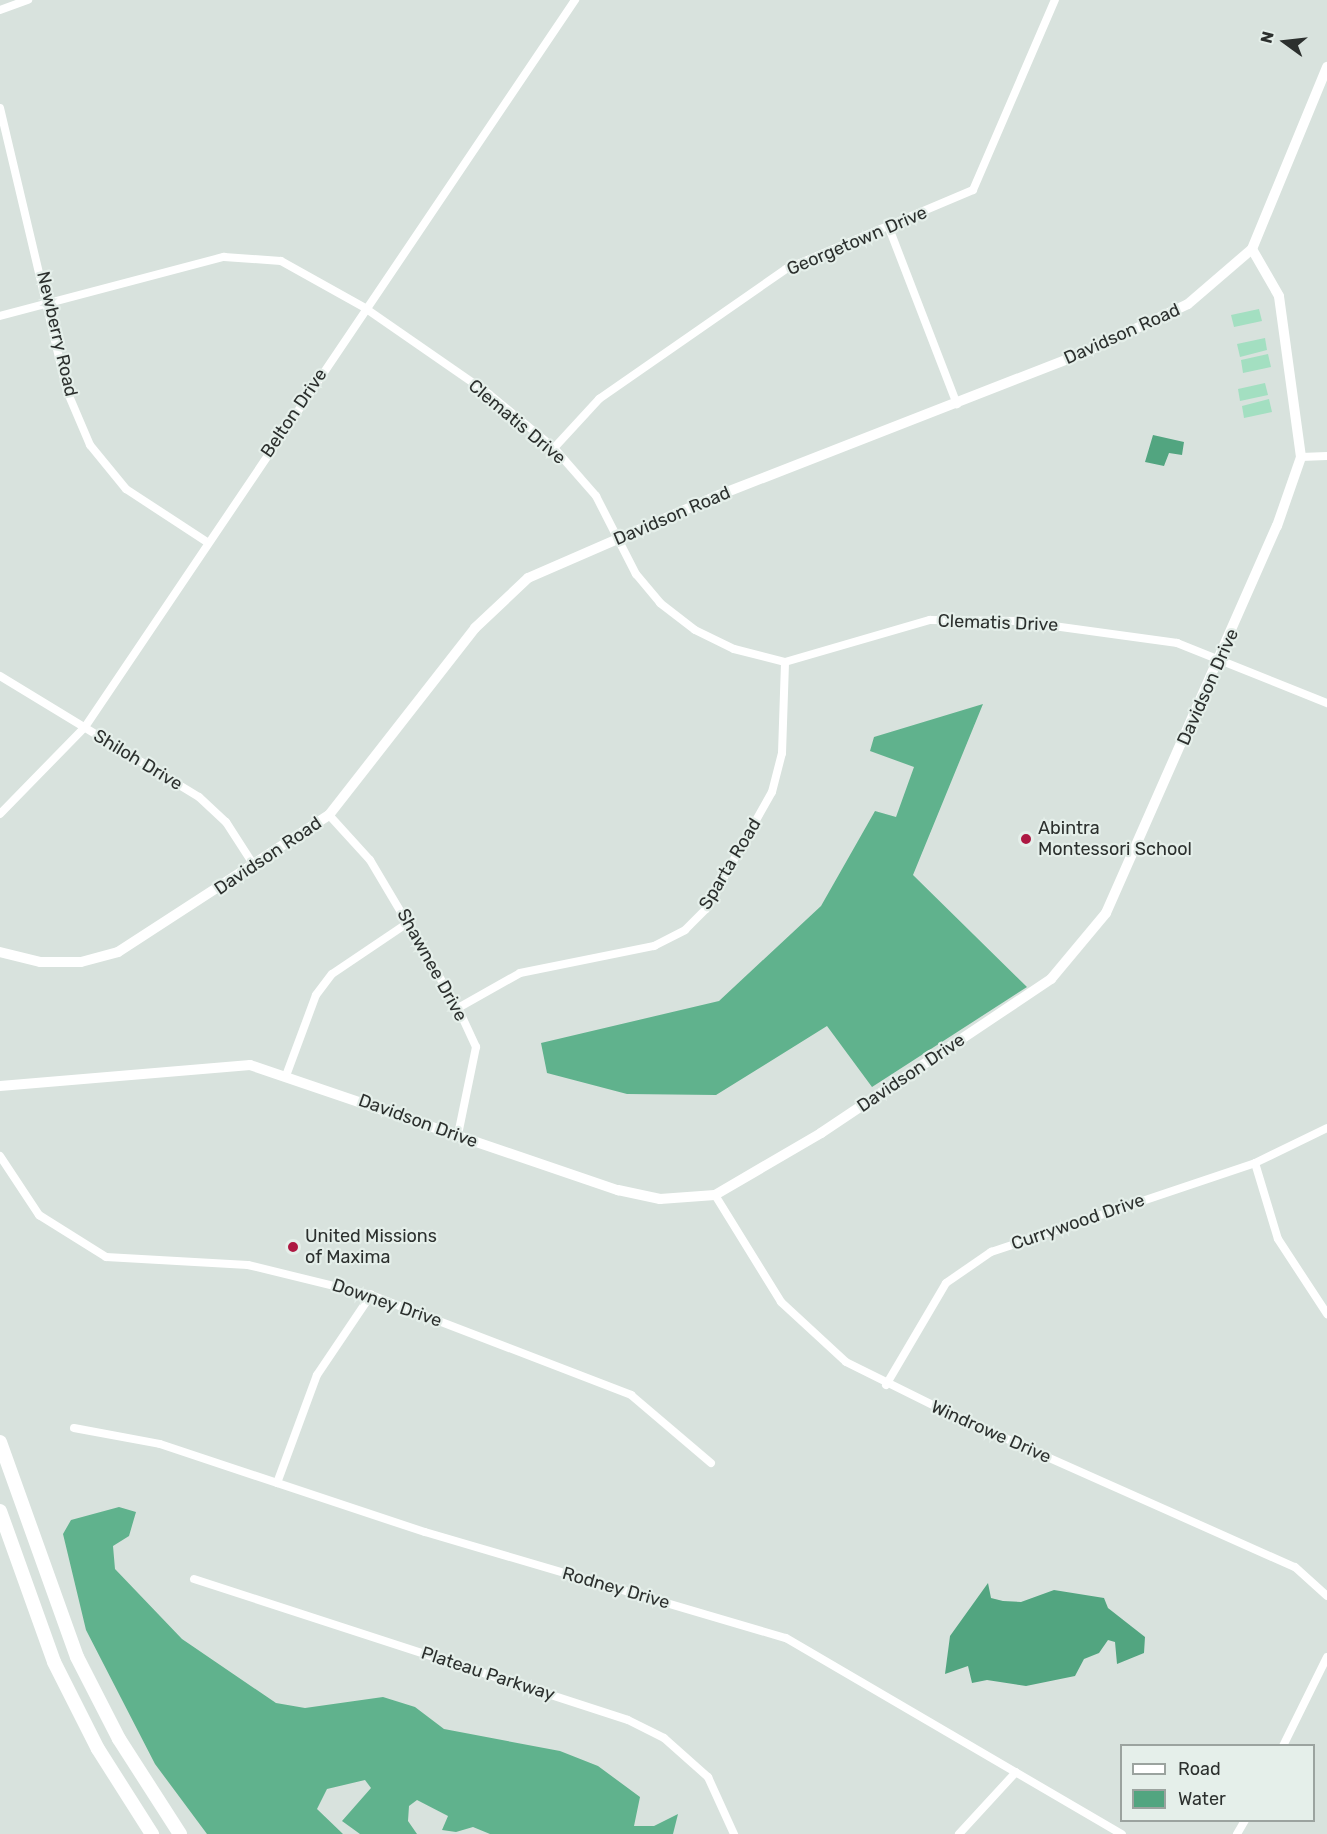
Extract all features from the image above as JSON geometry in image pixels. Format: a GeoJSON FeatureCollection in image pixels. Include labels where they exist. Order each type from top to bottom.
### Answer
{"type":"FeatureCollection","features":[{"type":"Feature","properties":{"kind":"highway"},"geometry":{"type":"LineString","coordinates":[[0,1442],[77,1657],[118,1739],[180,1834]]}},
{"type":"Feature","properties":{"kind":"highway"},"geometry":{"type":"LineString","coordinates":[[0,1511],[54,1662],[98,1749],[152,1834]]}},
{"type":"Feature","properties":{"kind":"street"},"geometry":{"type":"LineString","coordinates":[[0,10],[28,0]]}},
{"type":"Feature","properties":{"kind":"street","name":"Belton Drive"},"geometry":{"type":"LineString","coordinates":[[0,814],[85,727],[207,542],[575,0]]}},
{"type":"Feature","properties":{"kind":"street","name":"Georgetown Drive"},"geometry":{"type":"LineString","coordinates":[[554,448],[599,399],[704,323],[786,269],[889,228],[974,190],[1055,0]]}},
{"type":"Feature","properties":{"kind":"street","name":"Davidson Road"},"geometry":{"type":"LineString","coordinates":[[0,952],[40,963],[81,962],[118,952],[255,867],[329,815],[497,605],[528,578],[618,538],[957,404],[1188,304],[1252,249],[1326,74]]}},
{"type":"Feature","properties":{"kind":"street","name":"Newberry Road"},"geometry":{"type":"LineString","coordinates":[[0,108],[50,301],[68,391],[90,445],[126,489],[207,542]]}},
{"type":"Feature","properties":{"kind":"street"},"geometry":{"type":"LineString","coordinates":[[889,228],[957,404]]}},
{"type":"Feature","properties":{"kind":"street","name":"Davidson Drive"},"geometry":{"type":"LineString","coordinates":[[0,1086],[250,1065],[287,1073],[618,1190],[660,1199],[715,1195],[785,1157],[1042,986],[1080,950],[1126,872],[1220,660],[1301,457],[1279,296],[1252,249]]}},
{"type":"Feature","properties":{"kind":"street","name":"Clematis Drive"},"geometry":{"type":"LineString","coordinates":[[0,316],[224,257],[247,257],[298,267],[365,308],[489,394],[554,448],[596,496],[636,574],[681,620],[734,649],[786,662],[930,620],[1017,621],[1128,632],[1176,642],[1327,703]]}},
{"type":"Feature","properties":{"kind":"street"},"geometry":{"type":"LineString","coordinates":[[1301,457],[1327,456]]}},
{"type":"Feature","properties":{"kind":"street","name":"Sparta Road"},"geometry":{"type":"LineString","coordinates":[[458,1008],[520,973],[654,946],[685,930],[706,909],[772,792],[782,753],[786,662]]}},
{"type":"Feature","properties":{"kind":"street","name":"Shiloh Drive"},"geometry":{"type":"LineString","coordinates":[[0,676],[199,797],[226,822],[255,867]]}},
{"type":"Feature","properties":{"kind":"street","name":"Shawnee Drive"},"geometry":{"type":"LineString","coordinates":[[329,815],[370,860],[409,922],[458,1008],[476,1047],[458,1135]]}},
{"type":"Feature","properties":{"kind":"street"},"geometry":{"type":"LineString","coordinates":[[287,1073],[316,995],[332,974],[409,922]]}},
{"type":"Feature","properties":{"kind":"street","name":"Currywood Drive"},"geometry":{"type":"LineString","coordinates":[[886,1385],[926,1311],[957,1272],[991,1252],[1255,1163],[1327,1128]]}},
{"type":"Feature","properties":{"kind":"street","name":"Downey Drive"},"geometry":{"type":"LineString","coordinates":[[0,1156],[39,1215],[106,1257],[248,1265],[371,1294],[631,1395],[711,1463]]}},
{"type":"Feature","properties":{"kind":"street"},"geometry":{"type":"LineString","coordinates":[[1255,1163],[1278,1239],[1327,1314]]}},
{"type":"Feature","properties":{"kind":"street","name":"Windrowe Drive"},"geometry":{"type":"LineString","coordinates":[[715,1195],[781,1302],[812,1335],[886,1385],[1295,1568],[1327,1596]]}},
{"type":"Feature","properties":{"kind":"street"},"geometry":{"type":"LineString","coordinates":[[277,1484],[317,1375],[371,1294]]}},
{"type":"Feature","properties":{"kind":"street","name":"Rodney Drive"},"geometry":{"type":"LineString","coordinates":[[74,1428],[160,1444],[277,1484],[786,1638],[1122,1834]]}},
{"type":"Feature","properties":{"kind":"street","name":"Plateau Parkway"},"geometry":{"type":"LineString","coordinates":[[194,1579],[628,1720],[664,1738],[708,1777],[734,1834]]}},
{"type":"Feature","properties":{"kind":"street"},"geometry":{"type":"LineString","coordinates":[[1284,1744],[1327,1657]]}},
{"type":"Feature","properties":{"kind":"street"},"geometry":{"type":"LineString","coordinates":[[959,1834],[1016,1772]]}},
{"type":"Feature","properties":{"kind":"shaded area"},"geometry":{"type":"Polygon","coordinates":[[[1259,309],[1262,321],[1234,327],[1231,315],[1259,309]]]}},
{"type":"Feature","properties":{"kind":"shaded area"},"geometry":{"type":"Polygon","coordinates":[[[1265,338],[1267,350],[1240,357],[1237,344],[1265,338]]]}},
{"type":"Feature","properties":{"kind":"shaded area"},"geometry":{"type":"Polygon","coordinates":[[[1268,354],[1271,367],[1243,373],[1241,360],[1268,354]]]}},
{"type":"Feature","properties":{"kind":"shaded area"},"geometry":{"type":"Polygon","coordinates":[[[1265,383],[1268,395],[1240,401],[1238,389],[1265,383]]]}},
{"type":"Feature","properties":{"kind":"shaded area"},"geometry":{"type":"Polygon","coordinates":[[[1269,399],[1272,412],[1244,418],[1242,406],[1269,399]]]}},
{"type":"Feature","properties":{"kind":"shaded area"},"geometry":{"type":"Polygon","coordinates":[[[983,704],[913,875],[1027,987],[872,1087],[827,1026],[716,1095],[627,1094],[547,1073],[541,1043],[719,1001],[821,906],[875,811],[896,817],[914,767],[870,751],[874,737],[983,704]]]}},
{"type":"Feature","properties":{"kind":"shaded area"},"geometry":{"type":"Polygon","coordinates":[[[119,1507],[136,1512],[129,1536],[113,1546],[115,1569],[182,1639],[276,1703],[305,1708],[383,1697],[415,1707],[444,1729],[560,1751],[598,1766],[640,1797],[634,1826],[654,1826],[678,1814],[673,1834],[490,1834],[473,1827],[456,1832],[442,1830],[448,1816],[417,1800],[409,1806],[408,1821],[417,1834],[360,1834],[342,1821],[371,1788],[365,1780],[327,1789],[317,1809],[343,1834],[207,1834],[155,1764],[86,1630],[63,1534],[71,1520],[119,1507]]]}},
{"type":"Feature","properties":{"kind":"water"},"geometry":{"type":"Polygon","coordinates":[[[1153,435],[1184,442],[1182,455],[1169,453],[1164,466],[1145,462],[1153,435]]]}},
{"type":"Feature","properties":{"kind":"water"},"geometry":{"type":"Polygon","coordinates":[[[988,1583],[991,1598],[1003,1601],[1021,1602],[1054,1590],[1104,1598],[1108,1608],[1145,1637],[1144,1653],[1117,1664],[1115,1642],[1108,1640],[1099,1653],[1084,1659],[1075,1676],[1026,1686],[987,1680],[972,1683],[968,1666],[945,1674],[950,1636],[988,1583]]]}},
{"type":"Feature","properties":{"kind":"place","name":"Abintra Montessori School"},"geometry":{"type":"Point","coordinates":[1026,839]}},
{"type":"Feature","properties":{"kind":"place","name":"United Missions of Maxima"},"geometry":{"type":"Point","coordinates":[293,1247]}}]}
